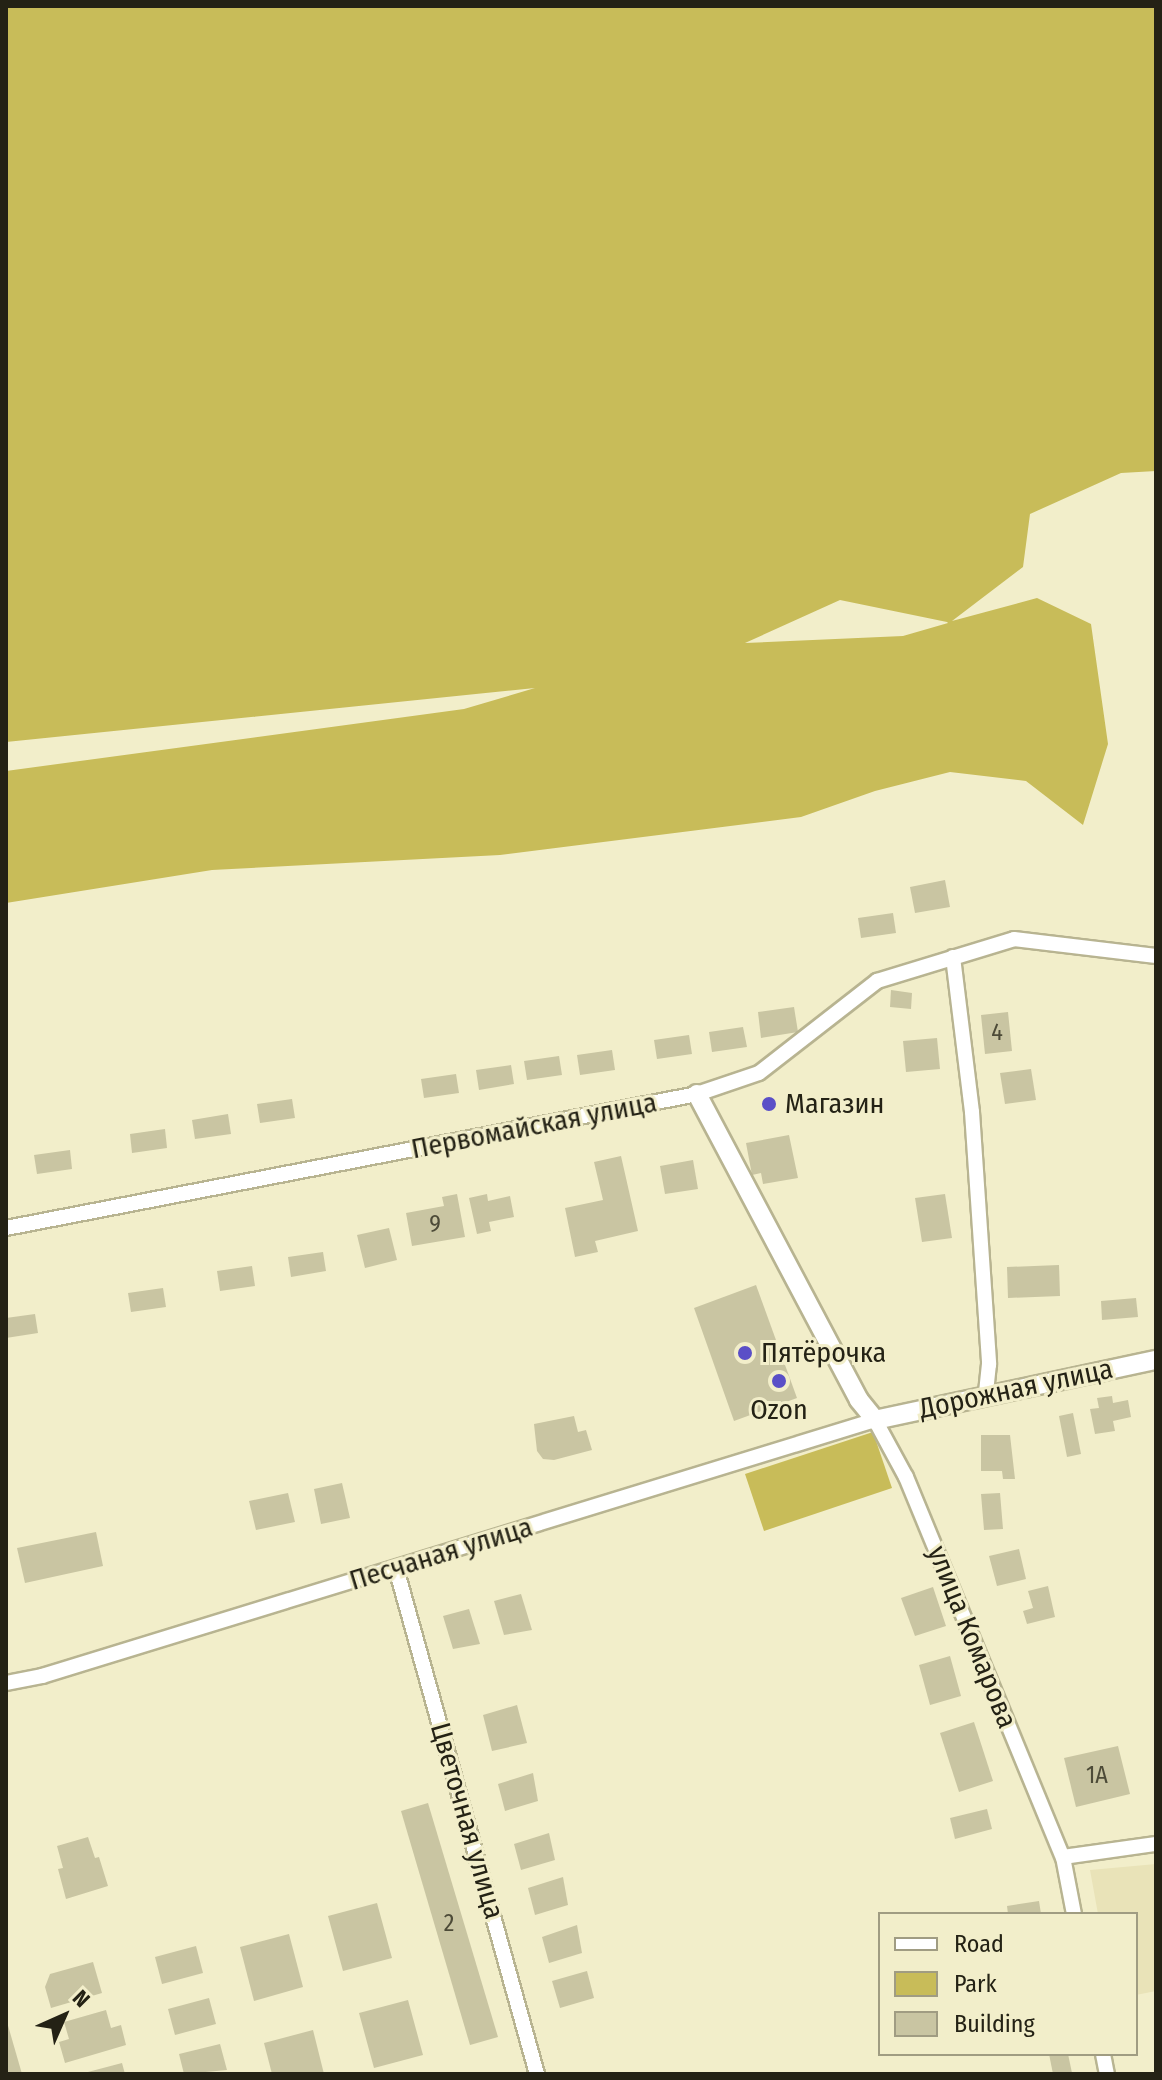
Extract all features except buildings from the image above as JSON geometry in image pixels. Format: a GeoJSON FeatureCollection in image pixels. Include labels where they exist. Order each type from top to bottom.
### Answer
{"type":"FeatureCollection","features":[{"type":"Feature","properties":{"kind":"street"},"geometry":{"type":"LineString","coordinates":[[697,1094],[759,1073],[877,981],[953,957],[1014,939],[1156,956]]}},
{"type":"Feature","properties":{"kind":"street"},"geometry":{"type":"LineString","coordinates":[[953,957],[972,1112],[989,1364],[986,1395]]}},
{"type":"Feature","properties":{"kind":"street","name":"Первомайская улица"},"geometry":{"type":"LineString","coordinates":[[6,1228],[697,1094],[859,1400],[875,1420]]}},
{"type":"Feature","properties":{"kind":"street","name":"Дорожная улица"},"geometry":{"type":"LineString","coordinates":[[875,1420],[1156,1360]]}},
{"type":"Feature","properties":{"kind":"street","name":"Песчаная улица"},"geometry":{"type":"LineString","coordinates":[[6,1683],[42,1676],[875,1420]]}},
{"type":"Feature","properties":{"kind":"street","name":"улица Комарова"},"geometry":{"type":"LineString","coordinates":[[875,1420],[906,1477],[1063,1857],[1074,1912]]}},
{"type":"Feature","properties":{"kind":"street","name":"Цветочная улица"},"geometry":{"type":"LineString","coordinates":[[396,1568],[537,2074]]}},
{"type":"Feature","properties":{"kind":"street"},"geometry":{"type":"LineString","coordinates":[[1063,1857],[1156,1844]]}},
{"type":"Feature","properties":{"kind":"shaded area"},"geometry":{"type":"Polygon","coordinates":[[[1156,1864],[1156,1991],[1138,1995],[1138,1912],[1098,1912],[1090,1870],[1156,1864]]]}},
{"type":"Feature","properties":{"kind":"green space"},"geometry":{"type":"Polygon","coordinates":[[[6,6],[1156,6],[1156,471],[1121,473],[1030,514],[1023,567],[952,621],[1037,598],[1091,624],[1108,744],[1083,825],[1026,781],[950,772],[875,791],[801,817],[500,855],[212,870],[6,903],[6,771],[464,709],[535,688],[6,742],[6,6]],[[840,600],[745,643],[903,636],[947,622],[840,600]]]}},
{"type":"Feature","properties":{"kind":"green space"},"geometry":{"type":"Polygon","coordinates":[[[873,1432],[892,1488],[764,1531],[745,1474],[873,1432]]]}},
{"type":"Feature","properties":{"kind":"place","name":"Магазин"},"geometry":{"type":"Point","coordinates":[769,1104]}},
{"type":"Feature","properties":{"kind":"place","name":"Пятёрочка"},"geometry":{"type":"Point","coordinates":[745,1353]}},
{"type":"Feature","properties":{"kind":"place","name":"Ozon"},"geometry":{"type":"Point","coordinates":[779,1381]}}]}
